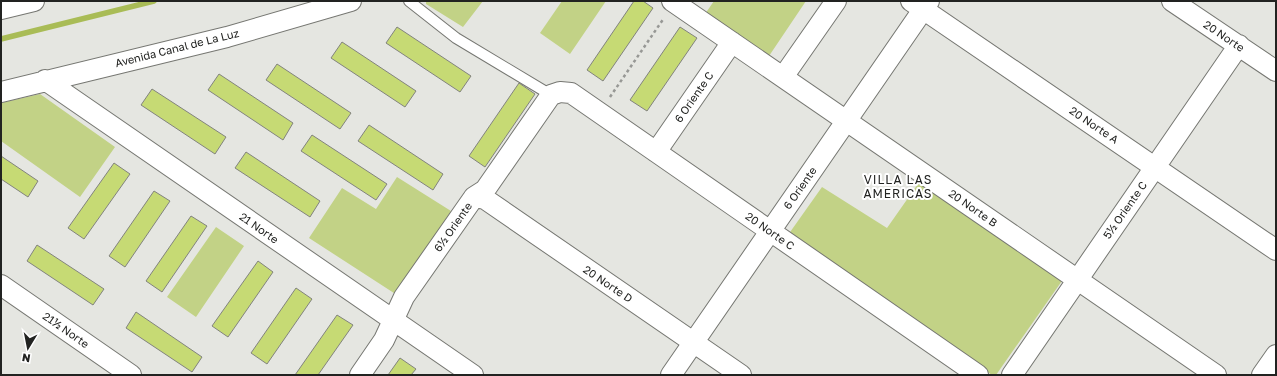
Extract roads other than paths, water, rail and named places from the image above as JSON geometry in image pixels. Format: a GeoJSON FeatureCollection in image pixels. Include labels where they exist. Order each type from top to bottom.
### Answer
{"type":"FeatureCollection","features":[{"type":"Feature","properties":{"kind":"street"},"geometry":{"type":"LineString","coordinates":[[1,9],[34,1]]}},
{"type":"Feature","properties":{"kind":"street","name":"Avenida Canal de La Luz"},"geometry":{"type":"LineString","coordinates":[[1,92],[45,80],[227,37],[351,1]]}},
{"type":"Feature","properties":{"kind":"street"},"geometry":{"type":"LineString","coordinates":[[783,77],[836,1]]}},
{"type":"Feature","properties":{"kind":"street","name":"20 Norte"},"geometry":{"type":"LineString","coordinates":[[1172,1],[1276,70]]}},
{"type":"Feature","properties":{"kind":"street","name":"20 Norte B"},"geometry":{"type":"LineString","coordinates":[[673,2],[1216,375]]}},
{"type":"Feature","properties":{"kind":"street","name":"6 Oriente"},"geometry":{"type":"LineString","coordinates":[[671,375],[846,121],[921,4]]}},
{"type":"Feature","properties":{"kind":"street","name":"20 Norte A"},"geometry":{"type":"LineString","coordinates":[[921,4],[1276,250]]}},
{"type":"Feature","properties":{"kind":"street","name":"6 Oriente C"},"geometry":{"type":"LineString","coordinates":[[656,152],[732,42]]}},
{"type":"Feature","properties":{"kind":"street","name":"5½ Oriente C"},"geometry":{"type":"LineString","coordinates":[[1012,375],[1239,45]]}},
{"type":"Feature","properties":{"kind":"street","name":"21 Norte"},"geometry":{"type":"LineString","coordinates":[[45,80],[473,375]]}},
{"type":"Feature","properties":{"kind":"street","name":"20 Norte C"},"geometry":{"type":"LineString","coordinates":[[556,94],[571,93],[978,375]]}},
{"type":"Feature","properties":{"kind":"street","name":"6½ Oriente"},"geometry":{"type":"LineString","coordinates":[[360,375],[384,340],[404,297],[474,197],[485,190],[556,94]]}},
{"type":"Feature","properties":{"kind":"street","name":"20 Norte D"},"geometry":{"type":"LineString","coordinates":[[474,197],[485,199],[741,375]]}},
{"type":"Feature","properties":{"kind":"street","name":"21½ Norte"},"geometry":{"type":"LineString","coordinates":[[1,285],[131,375]]}},
{"type":"Feature","properties":{"kind":"street"},"geometry":{"type":"LineString","coordinates":[[1262,375],[1276,355]]}},
{"type":"Feature","properties":{"kind":"lane"},"geometry":{"type":"LineString","coordinates":[[409,1],[456,38],[556,94]]}},
{"type":"Feature","properties":{"kind":"waterway"},"geometry":{"type":"LineString","coordinates":[[1,39],[154,1]]}},
{"type":"Feature","properties":{"kind":"district","name":"VILLA LAS AMERICAS"},"geometry":{"type":"Point","coordinates":[898,187]}}]}
